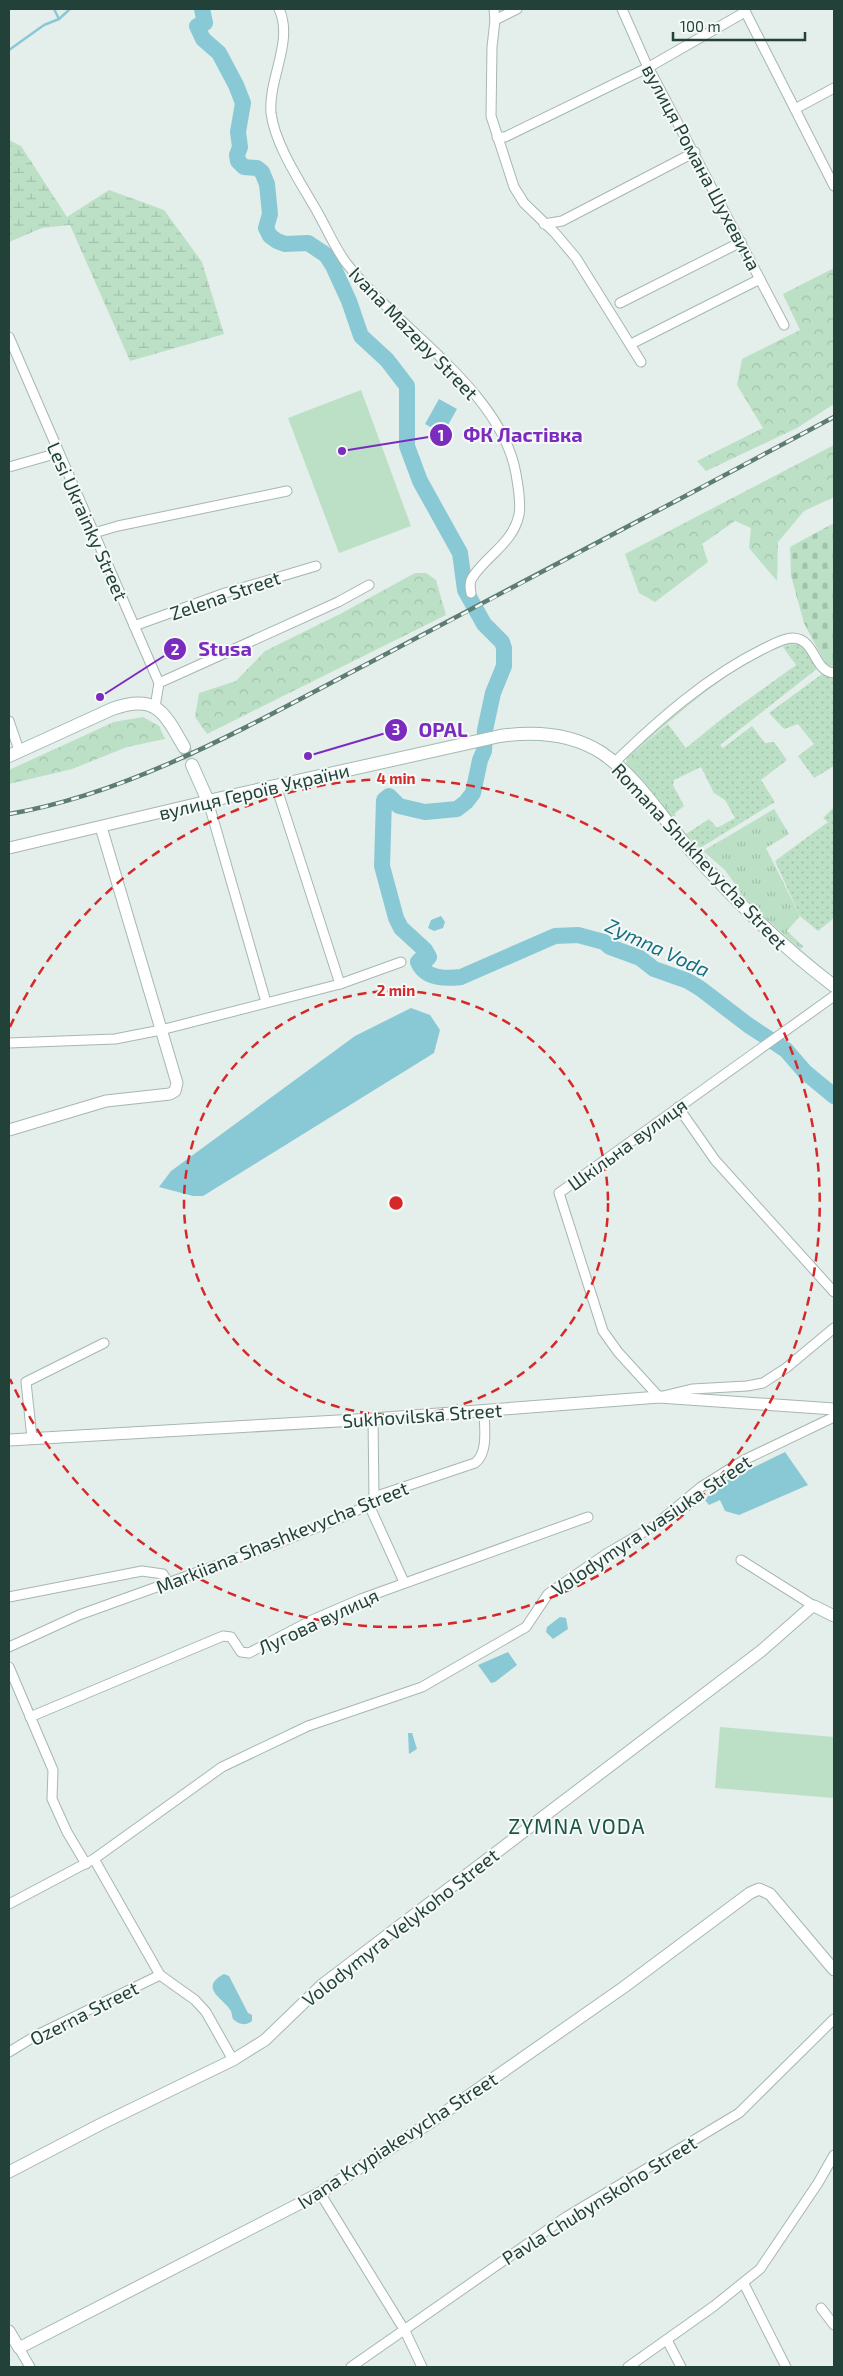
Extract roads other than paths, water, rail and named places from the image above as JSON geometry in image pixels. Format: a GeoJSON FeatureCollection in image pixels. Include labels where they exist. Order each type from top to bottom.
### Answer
{"type":"FeatureCollection","features":[{"type":"Feature","properties":{"kind":"main road"},"geometry":{"type":"LineString","coordinates":[[14,753],[129,703],[141,702],[155,707],[168,720],[184,747]]}},
{"type":"Feature","properties":{"kind":"main road","name":"Romana Shukhevycha Street"},"geometry":{"type":"LineString","coordinates":[[500,736],[543,734],[566,737],[602,753],[614,763],[727,890],[779,942],[834,986]]}},
{"type":"Feature","properties":{"kind":"main road","name":"вулиця Героїв України"},"geometry":{"type":"LineString","coordinates":[[208,800],[500,736]]}},
{"type":"Feature","properties":{"kind":"main road"},"geometry":{"type":"LineString","coordinates":[[192,765],[208,800]]}},
{"type":"Feature","properties":{"kind":"street","name":"Ivana Mazepy Street"},"geometry":{"type":"LineString","coordinates":[[279,9],[282,15],[283,39],[271,112],[274,128],[289,160],[347,264],[402,322],[472,388],[504,440],[516,473],[519,515],[510,536],[472,579],[471,593]]}},
{"type":"Feature","properties":{"kind":"street"},"geometry":{"type":"LineString","coordinates":[[494,9],[491,116],[514,187],[524,203],[576,258],[641,362]]}},
{"type":"Feature","properties":{"kind":"street"},"geometry":{"type":"LineString","coordinates":[[495,20],[517,9]]}},
{"type":"Feature","properties":{"kind":"street","name":"вулиця Романа Шухевича"},"geometry":{"type":"LineString","coordinates":[[622,9],[649,67],[784,325]]}},
{"type":"Feature","properties":{"kind":"street"},"geometry":{"type":"LineString","coordinates":[[497,137],[505,137],[649,67],[745,10],[834,186]]}},
{"type":"Feature","properties":{"kind":"street"},"geometry":{"type":"LineString","coordinates":[[795,109],[834,88]]}},
{"type":"Feature","properties":{"kind":"street"},"geometry":{"type":"LineString","coordinates":[[544,224],[562,221],[695,152]]}},
{"type":"Feature","properties":{"kind":"street"},"geometry":{"type":"LineString","coordinates":[[620,303],[740,242]]}},
{"type":"Feature","properties":{"kind":"street"},"geometry":{"type":"LineString","coordinates":[[635,342],[760,279]]}},
{"type":"Feature","properties":{"kind":"street","name":"Lesi Ukrainky Street"},"geometry":{"type":"LineString","coordinates":[[9,337],[159,683]]}},
{"type":"Feature","properties":{"kind":"street"},"geometry":{"type":"LineString","coordinates":[[9,466],[58,453]]}},
{"type":"Feature","properties":{"kind":"street"},"geometry":{"type":"LineString","coordinates":[[94,533],[287,491]]}},
{"type":"Feature","properties":{"kind":"street","name":"Zelena Street"},"geometry":{"type":"LineString","coordinates":[[134,626],[225,593],[316,566]]}},
{"type":"Feature","properties":{"kind":"street"},"geometry":{"type":"LineString","coordinates":[[155,707],[159,683],[338,602],[369,585]]}},
{"type":"Feature","properties":{"kind":"street"},"geometry":{"type":"LineString","coordinates":[[614,763],[700,687],[742,661],[779,642],[791,638],[804,641],[821,667],[834,672]]}},
{"type":"Feature","properties":{"kind":"street"},"geometry":{"type":"LineString","coordinates":[[9,721],[14,753]]}},
{"type":"Feature","properties":{"kind":"street"},"geometry":{"type":"LineString","coordinates":[[276,786],[340,984]]}},
{"type":"Feature","properties":{"kind":"street"},"geometry":{"type":"LineString","coordinates":[[208,800],[266,1002]]}},
{"type":"Feature","properties":{"kind":"street","name":"вулиця Героїв України"},"geometry":{"type":"LineString","coordinates":[[9,848],[208,800]]}},
{"type":"Feature","properties":{"kind":"street"},"geometry":{"type":"LineString","coordinates":[[9,1130],[106,1101],[170,1094],[176,1091],[177,1083],[101,827]]}},
{"type":"Feature","properties":{"kind":"street"},"geometry":{"type":"LineString","coordinates":[[9,1043],[115,1039],[160,1030],[340,984],[400,962]]}},
{"type":"Feature","properties":{"kind":"street","name":"Шкільна вулиця"},"geometry":{"type":"LineString","coordinates":[[659,1397],[618,1352],[603,1331],[559,1193],[834,996]]}},
{"type":"Feature","properties":{"kind":"street"},"geometry":{"type":"LineString","coordinates":[[678,1107],[715,1160],[834,1292]]}},
{"type":"Feature","properties":{"kind":"street"},"geometry":{"type":"LineString","coordinates":[[659,1397],[692,1388],[747,1386],[763,1382],[786,1368],[834,1328]]}},
{"type":"Feature","properties":{"kind":"street"},"geometry":{"type":"LineString","coordinates":[[32,1438],[26,1382],[104,1343]]}},
{"type":"Feature","properties":{"kind":"street","name":"Sukhovilska Street"},"geometry":{"type":"LineString","coordinates":[[9,1440],[373,1419],[659,1397],[834,1409]]}},
{"type":"Feature","properties":{"kind":"street","name":"Markiiana Shashkevycha Street"},"geometry":{"type":"LineString","coordinates":[[9,1647],[79,1615],[276,1544],[369,1505],[374,1497],[475,1463],[481,1458],[484,1449],[484,1410]]}},
{"type":"Feature","properties":{"kind":"street","name":"Volodymyra Ivasiuka Street"},"geometry":{"type":"LineString","coordinates":[[9,1904],[94,1859],[222,1767],[308,1726],[422,1687],[526,1627],[548,1594],[606,1554],[654,1526],[701,1487],[744,1460],[834,1417]]}},
{"type":"Feature","properties":{"kind":"street"},"geometry":{"type":"LineString","coordinates":[[373,1419],[374,1497]]}},
{"type":"Feature","properties":{"kind":"street"},"geometry":{"type":"LineString","coordinates":[[369,1505],[404,1582]]}},
{"type":"Feature","properties":{"kind":"street","name":"Лугова вулиця"},"geometry":{"type":"LineString","coordinates":[[30,1717],[223,1636],[232,1637],[241,1652],[249,1653],[312,1620],[404,1582],[588,1517]]}},
{"type":"Feature","properties":{"kind":"street"},"geometry":{"type":"LineString","coordinates":[[741,1560],[814,1606],[834,1616]]}},
{"type":"Feature","properties":{"kind":"street"},"geometry":{"type":"LineString","coordinates":[[9,1597],[142,1571],[163,1574],[169,1584]]}},
{"type":"Feature","properties":{"kind":"street","name":"Volodymyra Velykoho Street"},"geometry":{"type":"LineString","coordinates":[[9,2172],[101,2124],[233,2060],[265,2040],[322,1985],[760,1651],[814,1606]]}},
{"type":"Feature","properties":{"kind":"street"},"geometry":{"type":"LineString","coordinates":[[9,1667],[53,1770],[52,1799],[86,1864]]}},
{"type":"Feature","properties":{"kind":"street"},"geometry":{"type":"LineString","coordinates":[[94,1859],[160,1975],[195,2000],[206,2012],[233,2060]]}},
{"type":"Feature","properties":{"kind":"street","name":"Ivana Krypiakevycha Street"},"geometry":{"type":"LineString","coordinates":[[19,2348],[320,2193],[447,2110],[624,1987],[750,1893],[759,1889],[770,1894],[834,1970]]}},
{"type":"Feature","properties":{"kind":"street","name":"Ozerna Street"},"geometry":{"type":"LineString","coordinates":[[9,2052],[37,2035],[160,1975]]}},
{"type":"Feature","properties":{"kind":"street","name":"Pavla Chubynskoho Street"},"geometry":{"type":"LineString","coordinates":[[351,2367],[566,2217],[739,2112],[834,2019]]}},
{"type":"Feature","properties":{"kind":"street"},"geometry":{"type":"LineString","coordinates":[[628,2367],[744,2284],[760,2269],[834,2156]]}},
{"type":"Feature","properties":{"kind":"street"},"geometry":{"type":"LineString","coordinates":[[320,2193],[405,2331],[422,2367]]}},
{"type":"Feature","properties":{"kind":"street"},"geometry":{"type":"LineString","coordinates":[[744,2284],[786,2367]]}},
{"type":"Feature","properties":{"kind":"street"},"geometry":{"type":"LineString","coordinates":[[821,2308],[834,2325]]}},
{"type":"Feature","properties":{"kind":"street"},"geometry":{"type":"LineString","coordinates":[[9,2334],[30,2367]]}},
{"type":"Feature","properties":{"kind":"street"},"geometry":{"type":"LineString","coordinates":[[667,2340],[681,2367]]}},
{"type":"Feature","properties":{"kind":"water"},"geometry":{"type":"Polygon","coordinates":[[[439,399],[457,409],[443,434],[425,424],[439,399]]]}},
{"type":"Feature","properties":{"kind":"water"},"geometry":{"type":"Polygon","coordinates":[[[441,916],[445,922],[443,928],[434,931],[428,928],[431,920],[441,916]]]}},
{"type":"Feature","properties":{"kind":"water"},"geometry":{"type":"Polygon","coordinates":[[[411,1008],[430,1015],[440,1030],[434,1053],[203,1196],[193,1196],[159,1187],[171,1171],[355,1036],[411,1008]]]}},
{"type":"Feature","properties":{"kind":"water"},"geometry":{"type":"Polygon","coordinates":[[[785,1452],[808,1485],[739,1515],[725,1511],[720,1500],[709,1505],[705,1500],[717,1485],[785,1452]]]}},
{"type":"Feature","properties":{"kind":"water"},"geometry":{"type":"Polygon","coordinates":[[[560,1617],[566,1618],[568,1629],[553,1639],[546,1632],[547,1627],[560,1617]]]}},
{"type":"Feature","properties":{"kind":"water"},"geometry":{"type":"Polygon","coordinates":[[[508,1652],[517,1665],[491,1683],[478,1665],[508,1652]]]}},
{"type":"Feature","properties":{"kind":"water"},"geometry":{"type":"Polygon","coordinates":[[[408,1733],[412,1733],[417,1749],[409,1754],[408,1733]]]}},
{"type":"Feature","properties":{"kind":"water"},"geometry":{"type":"Polygon","coordinates":[[[224,1974],[229,1976],[248,2013],[252,2015],[252,2021],[247,2024],[238,2023],[233,2019],[231,2011],[213,1989],[216,1979],[224,1974]]]}},
{"type":"Feature","properties":{"kind":"waterway"},"geometry":{"type":"LineString","coordinates":[[9,50],[44,25],[59,19],[54,9]]}},
{"type":"Feature","properties":{"kind":"waterway"},"geometry":{"type":"LineString","coordinates":[[59,19],[70,9]]}},
{"type":"Feature","properties":{"kind":"waterway","name":"Zymna Voda"},"geometry":{"type":"LineString","coordinates":[[202,9],[205,23],[197,26],[203,39],[219,53],[243,103],[238,132],[240,147],[237,155],[238,161],[244,167],[257,168],[262,172],[267,184],[270,214],[266,228],[270,236],[277,241],[285,244],[308,243],[326,255],[349,301],[361,336],[387,360],[407,386],[407,446],[420,481],[460,553],[465,590],[484,624],[502,642],[504,648],[504,666],[493,693],[485,730],[484,751],[480,760],[473,793],[466,802],[457,809],[425,812],[399,806],[389,796],[384,800],[382,866],[396,918],[401,928],[425,950],[429,957],[418,962],[421,968],[436,977],[461,977],[555,936],[578,935],[604,942],[610,947],[640,958],[654,969],[688,981],[701,989],[748,1025],[786,1050],[805,1072],[834,1096]]}},
{"type":"Feature","properties":{"kind":"tunnel"},"geometry":{"type":"LineString","coordinates":[[184,747],[192,765]]}},
{"type":"Feature","properties":{"kind":"railway"},"geometry":{"type":"LineString","coordinates":[[9,814],[56,804],[102,790],[148,772],[239,731],[834,417]]}},
{"type":"Feature","properties":{"kind":"place","name":"ФК Ластівка"},"geometry":{"type":"Point","coordinates":[342,451]}},
{"type":"Feature","properties":{"kind":"place","name":"Stusa"},"geometry":{"type":"Point","coordinates":[100,697]}},
{"type":"Feature","properties":{"kind":"place","name":"OPAL"},"geometry":{"type":"Point","coordinates":[308,756]}},
{"type":"Feature","properties":{"kind":"district","name":"ZYMNA VODA"},"geometry":{"type":"Point","coordinates":[577,1825]}}]}
